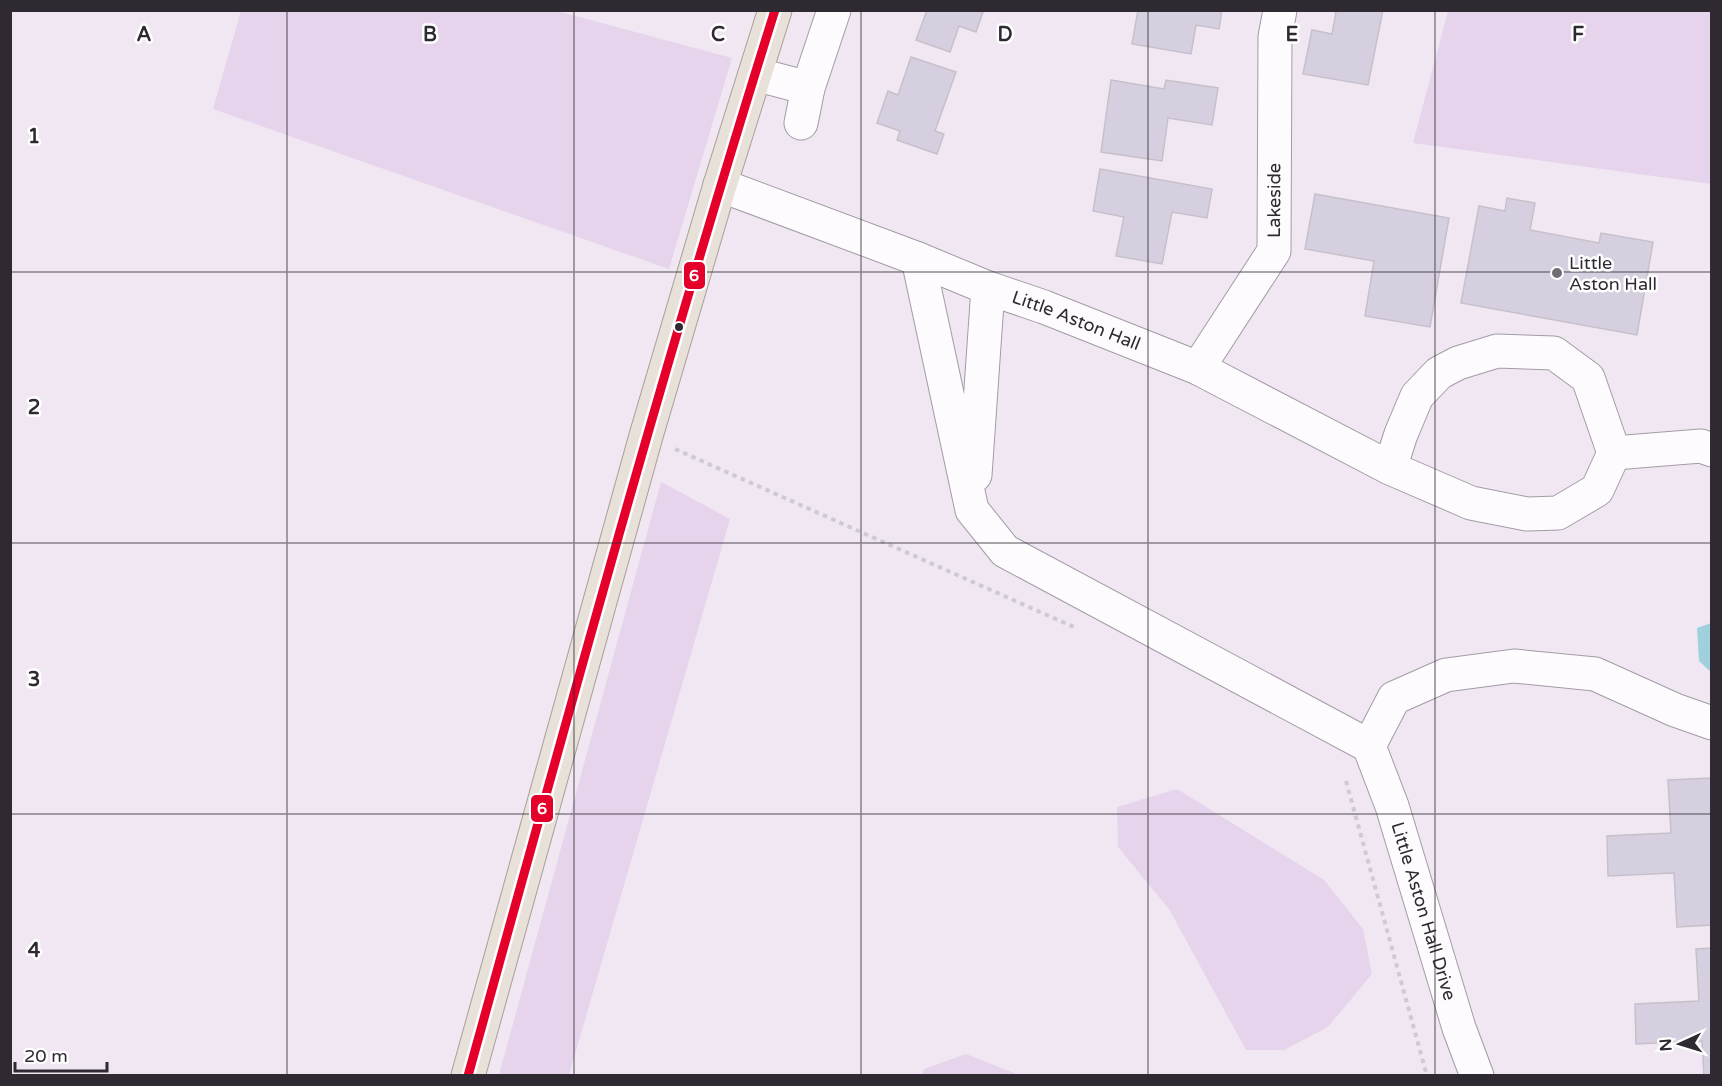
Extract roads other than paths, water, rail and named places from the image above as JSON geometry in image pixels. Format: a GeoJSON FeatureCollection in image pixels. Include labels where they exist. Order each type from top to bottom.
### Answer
{"type":"FeatureCollection","features":[{"type":"Feature","properties":{"kind":"main road"},"geometry":{"type":"LineString","coordinates":[[468,1076],[646,436],[720,185],[775,10]]}},
{"type":"Feature","properties":{"kind":"street"},"geometry":{"type":"LineString","coordinates":[[801,123],[808,88],[834,10]]}},
{"type":"Feature","properties":{"kind":"street","name":"Lakeside"},"geometry":{"type":"LineString","coordinates":[[1198,368],[1274,251],[1275,37],[1280,10]]}},
{"type":"Feature","properties":{"kind":"street"},"geometry":{"type":"LineString","coordinates":[[755,74],[808,88]]}},
{"type":"Feature","properties":{"kind":"street","name":"Little Aston Hall"},"geometry":{"type":"LineString","coordinates":[[720,185],[988,288],[1044,307],[1198,368],[1389,468],[1471,503],[1527,514],[1558,513],[1597,490],[1614,453]]}},
{"type":"Feature","properties":{"kind":"street"},"geometry":{"type":"LineString","coordinates":[[918,260],[972,510],[1005,551],[1369,746],[1394,698],[1446,675],[1514,666],[1595,674],[1675,710],[1712,723]]}},
{"type":"Feature","properties":{"kind":"street"},"geometry":{"type":"LineString","coordinates":[[972,510],[988,288]]}},
{"type":"Feature","properties":{"kind":"street"},"geometry":{"type":"LineString","coordinates":[[1389,468],[1417,396],[1439,373],[1458,363],[1497,351],[1554,353],[1588,378],[1614,453],[1701,446],[1712,450]]}},
{"type":"Feature","properties":{"kind":"street","name":"Little Aston Hall Drive"},"geometry":{"type":"LineString","coordinates":[[1369,746],[1392,806],[1459,1028],[1477,1076]]}},
{"type":"Feature","properties":{"kind":"water"},"geometry":{"type":"Polygon","coordinates":[[[1712,623],[1711,672],[1699,661],[1697,628],[1712,623]]]}},
{"type":"Feature","properties":{"kind":"place","name":"Little Aston Hall"},"geometry":{"type":"Point","coordinates":[1557,273]}}]}
